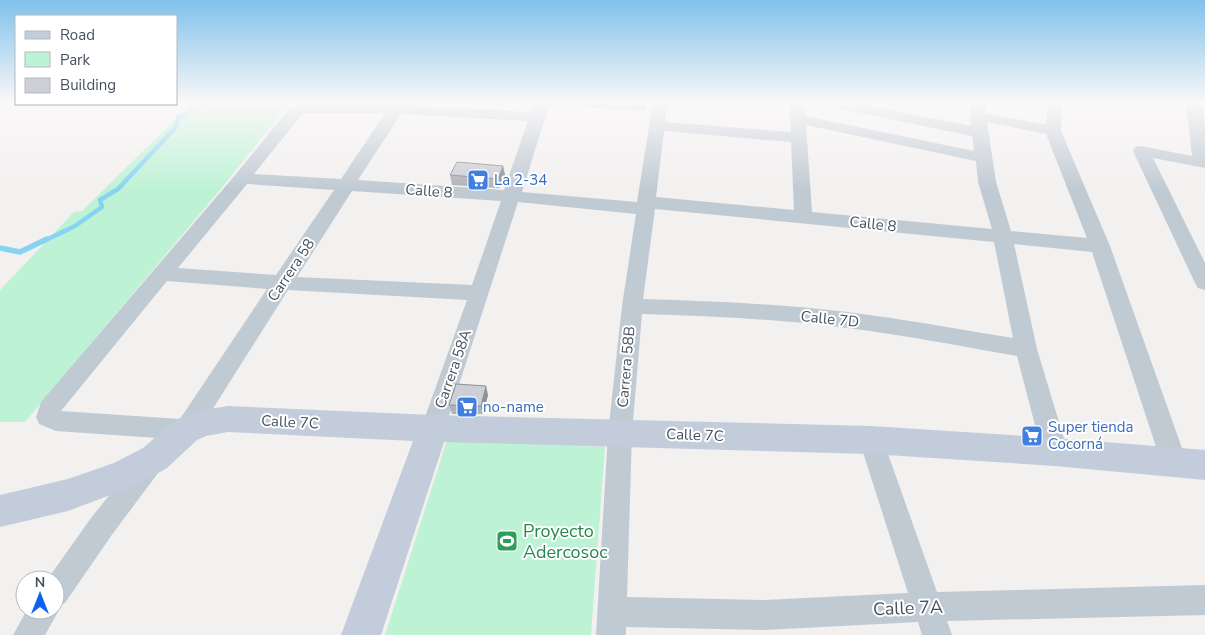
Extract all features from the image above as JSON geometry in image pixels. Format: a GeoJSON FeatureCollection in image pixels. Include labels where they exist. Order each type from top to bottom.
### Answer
{"type":"FeatureCollection","features":[{"type":"Feature","properties":{"kind":"street"},"geometry":{"type":"LineString","coordinates":[[162,274],[279,132]]}},
{"type":"Feature","properties":{"kind":"street","name":"Carrera 58"},"geometry":{"type":"LineString","coordinates":[[186,430],[381,132]]}},
{"type":"Feature","properties":{"kind":"street","name":"Carrera 58A"},"geometry":{"type":"LineString","coordinates":[[361,635],[479,293],[532,132]]}},
{"type":"Feature","properties":{"kind":"street","name":"Carrera 58B"},"geometry":{"type":"LineString","coordinates":[[611,624],[620,433],[632,306],[656,132]]}},
{"type":"Feature","properties":{"kind":"street"},"geometry":{"type":"LineString","coordinates":[[724,132],[799,138]]}},
{"type":"Feature","properties":{"kind":"street"},"geometry":{"type":"LineString","coordinates":[[799,132],[803,216]]}},
{"type":"Feature","properties":{"kind":"street"},"geometry":{"type":"LineString","coordinates":[[858,132],[983,158]]}},
{"type":"Feature","properties":{"kind":"street"},"geometry":{"type":"LineString","coordinates":[[980,132],[987,182],[1003,238],[1026,349],[1054,452]]}},
{"type":"Feature","properties":{"kind":"street"},"geometry":{"type":"LineString","coordinates":[[1054,132],[1100,246],[1174,462]]}},
{"type":"Feature","properties":{"kind":"street"},"geometry":{"type":"LineString","coordinates":[[1198,132],[1203,162],[1141,151],[1205,283]]}},
{"type":"Feature","properties":{"kind":"street","name":"Calle 8"},"geometry":{"type":"LineString","coordinates":[[242,178],[803,216],[1003,238],[1100,246]]}},
{"type":"Feature","properties":{"kind":"street"},"geometry":{"type":"LineString","coordinates":[[162,274],[283,283],[479,293]]}},
{"type":"Feature","properties":{"kind":"street","name":"Calle 7C"},"geometry":{"type":"LineString","coordinates":[[162,274],[49,410],[48,418],[56,421],[186,430]]}},
{"type":"Feature","properties":{"kind":"street","name":"Calle 7D"},"geometry":{"type":"LineString","coordinates":[[632,306],[726,309],[822,317],[922,330],[1026,349]]}},
{"type":"Feature","properties":{"kind":"street","name":"Calle 7C"},"geometry":{"type":"LineString","coordinates":[[0,511],[93,487],[155,458],[186,430],[203,423],[228,419],[433,428],[871,440],[1054,452],[1205,465]]}},
{"type":"Feature","properties":{"kind":"street"},"geometry":{"type":"LineString","coordinates":[[871,440],[937,635]]}},
{"type":"Feature","properties":{"kind":"street"},"geometry":{"type":"LineString","coordinates":[[65,579],[101,527],[155,458]]}},
{"type":"Feature","properties":{"kind":"street","name":"Calle 7A"},"geometry":{"type":"LineString","coordinates":[[611,624],[764,614],[927,607],[1205,600]]}},
{"type":"Feature","properties":{"kind":"street"},"geometry":{"type":"LineString","coordinates":[[28,635],[38,620]]}},
{"type":"Feature","properties":{"kind":"green space"},"geometry":{"type":"Polygon","coordinates":[[[163,132],[267,132],[25,422],[0,422],[0,290],[74,212],[82,211],[163,132]]]}},
{"type":"Feature","properties":{"kind":"green space","name":"Proyecto Adercosoc"},"geometry":{"type":"Polygon","coordinates":[[[447,440],[605,447],[591,635],[385,635],[447,440]]]}},
{"type":"Feature","properties":{"kind":"building"},"geometry":{"type":"Polygon","coordinates":[[[457,162],[503,166],[498,179],[450,175],[457,162]]]}},
{"type":"Feature","properties":{"kind":"building"},"geometry":{"type":"Polygon","coordinates":[[[456,384],[486,386],[481,406],[449,405],[456,384]]]}},
{"type":"Feature","properties":{"kind":"waterway"},"geometry":{"type":"LineString","coordinates":[[44,241],[75,226],[102,207],[100,200],[118,189],[172,132]]}},
{"type":"Feature","properties":{"kind":"waterway"},"geometry":{"type":"LineString","coordinates":[[0,248],[20,252],[47,239]]}},
{"type":"Feature","properties":{"kind":"place","name":"La 2-34"},"geometry":{"type":"Point","coordinates":[478,180]}},
{"type":"Feature","properties":{"kind":"place","name":"no-name"},"geometry":{"type":"Point","coordinates":[467,407]}},
{"type":"Feature","properties":{"kind":"place","name":"Super tienda Cocorná"},"geometry":{"type":"Point","coordinates":[1032,436]}},
{"type":"Feature","properties":{"kind":"place","name":"Proyecto Adercosoc"},"geometry":{"type":"Point","coordinates":[507,541]}}]}
